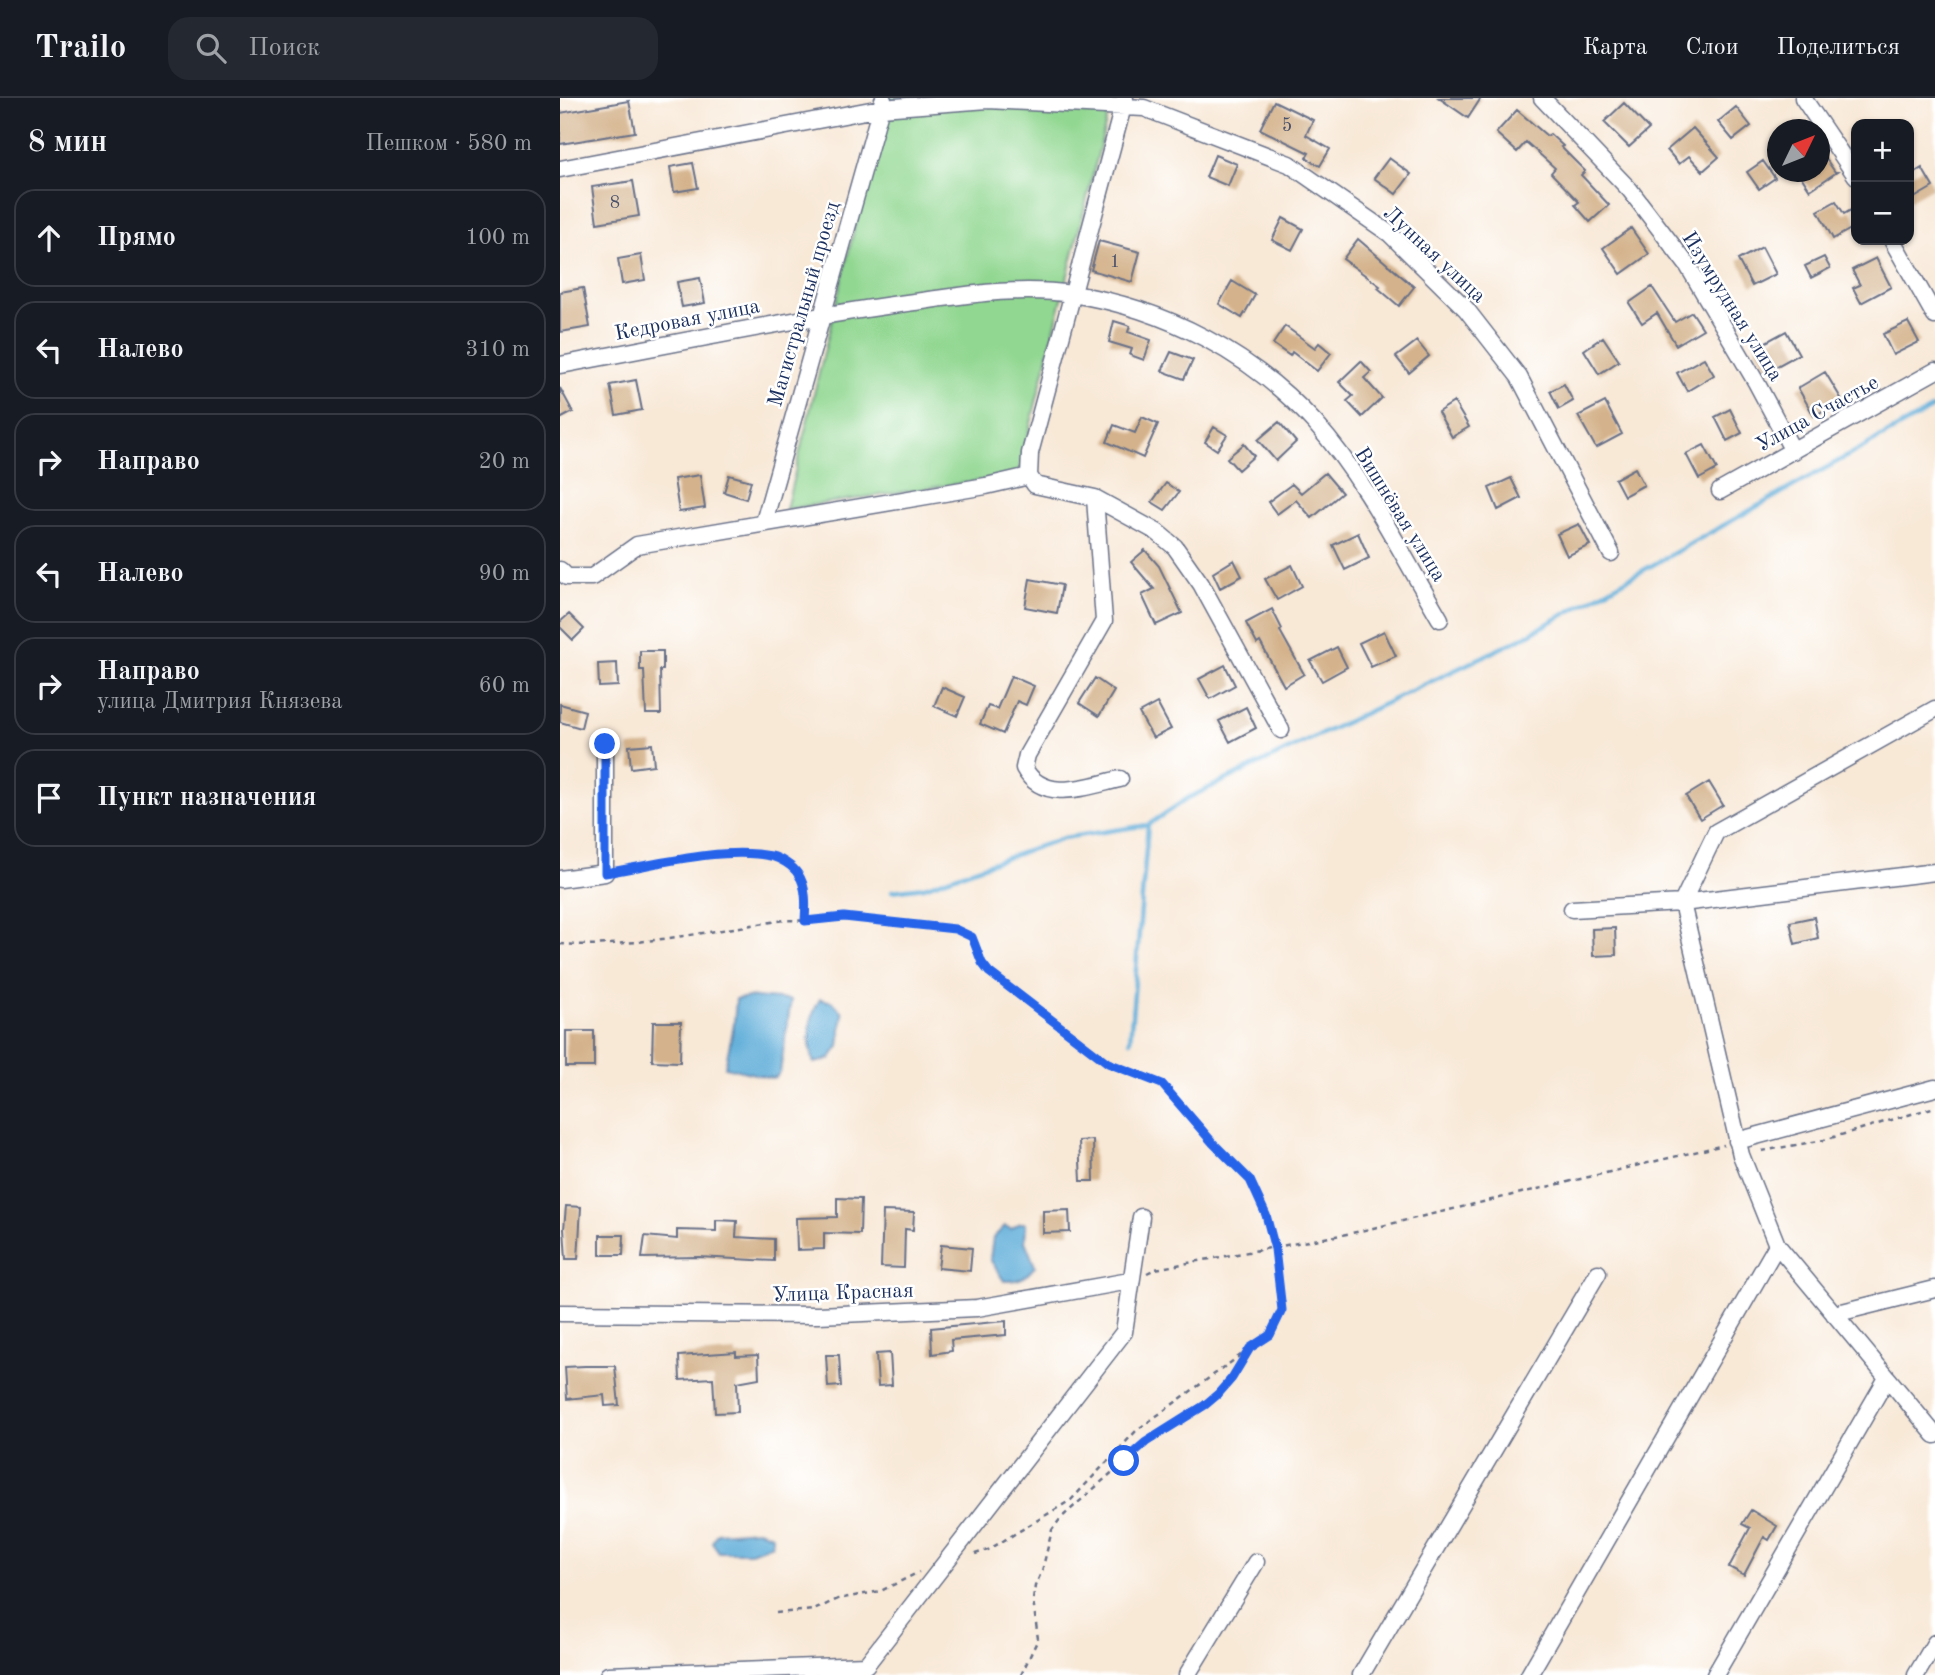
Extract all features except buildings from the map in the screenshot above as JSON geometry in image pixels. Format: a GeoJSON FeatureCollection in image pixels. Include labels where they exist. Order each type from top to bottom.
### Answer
{"type":"FeatureCollection","features":[{"type":"Feature","properties":{"kind":"street","name":"Изумрудная улица"},"geometry":{"type":"LineString","coordinates":[[1542,98],[1630,190],[1688,266],[1793,450]]}},
{"type":"Feature","properties":{"kind":"street"},"geometry":{"type":"LineString","coordinates":[[1803,98],[1851,169]]}},
{"type":"Feature","properties":{"kind":"street","name":"Лунная улица"},"geometry":{"type":"LineString","coordinates":[[560,169],[882,103],[988,100],[1124,103],[1144,108],[1289,164],[1390,234],[1466,309],[1519,377],[1611,553]]}},
{"type":"Feature","properties":{"kind":"street","name":"Магистральный проезд"},"geometry":{"type":"LineString","coordinates":[[764,522],[882,103]]}},
{"type":"Feature","properties":{"kind":"street"},"geometry":{"type":"LineString","coordinates":[[1124,103],[1030,453],[1029,476],[1035,485],[1095,499],[1157,532],[1186,560],[1281,730]]}},
{"type":"Feature","properties":{"kind":"street"},"geometry":{"type":"LineString","coordinates":[[1895,245],[1935,316]]}},
{"type":"Feature","properties":{"kind":"street","name":"Вишнёвая улица"},"geometry":{"type":"LineString","coordinates":[[822,314],[980,293],[1031,291],[1072,294],[1144,311],[1185,327],[1237,356],[1282,390],[1315,424],[1352,469],[1440,619]]}},
{"type":"Feature","properties":{"kind":"street","name":"Кедровая улица"},"geometry":{"type":"LineString","coordinates":[[560,365],[822,314]]}},
{"type":"Feature","properties":{"kind":"street","name":"Улица Счастье"},"geometry":{"type":"LineString","coordinates":[[1720,491],[1935,371]]}},
{"type":"Feature","properties":{"kind":"street"},"geometry":{"type":"LineString","coordinates":[[564,573],[592,577],[637,545],[986,486],[1029,476]]}},
{"type":"Feature","properties":{"kind":"street"},"geometry":{"type":"LineString","coordinates":[[1095,499],[1104,621],[1027,755],[1024,768],[1029,778],[1053,790],[1073,789],[1120,779]]}},
{"type":"Feature","properties":{"kind":"street"},"geometry":{"type":"LineString","coordinates":[[1935,709],[1716,832],[1682,904],[1739,1148],[1777,1245],[1935,1435]]}},
{"type":"Feature","properties":{"kind":"street"},"geometry":{"type":"LineString","coordinates":[[560,879],[605,873],[605,744]]}},
{"type":"Feature","properties":{"kind":"street"},"geometry":{"type":"LineString","coordinates":[[1572,909],[1682,904],[1935,872]]}},
{"type":"Feature","properties":{"kind":"street"},"geometry":{"type":"LineString","coordinates":[[1739,1148],[1935,1088]]}},
{"type":"Feature","properties":{"kind":"street"},"geometry":{"type":"LineString","coordinates":[[608,1675],[866,1665],[1124,1332],[1128,1280],[1141,1217]]}},
{"type":"Feature","properties":{"kind":"street"},"geometry":{"type":"LineString","coordinates":[[1530,1675],[1777,1245]]}},
{"type":"Feature","properties":{"kind":"street"},"geometry":{"type":"LineString","coordinates":[[1361,1675],[1598,1273]]}},
{"type":"Feature","properties":{"kind":"street","name":"Улица Красная"},"geometry":{"type":"LineString","coordinates":[[560,1314],[818,1315],[977,1308],[1128,1280]]}},
{"type":"Feature","properties":{"kind":"street"},"geometry":{"type":"LineString","coordinates":[[1834,1314],[1935,1289]]}},
{"type":"Feature","properties":{"kind":"street"},"geometry":{"type":"LineString","coordinates":[[1715,1675],[1887,1378]]}},
{"type":"Feature","properties":{"kind":"street"},"geometry":{"type":"LineString","coordinates":[[1187,1675],[1256,1562]]}},
{"type":"Feature","properties":{"kind":"street"},"geometry":{"type":"LineString","coordinates":[[1916,1675],[1935,1643]]}},
{"type":"Feature","properties":{"kind":"path"},"geometry":{"type":"LineString","coordinates":[[605,873],[725,853],[771,856],[780,859],[797,872],[804,884],[805,921]]}},
{"type":"Feature","properties":{"kind":"path"},"geometry":{"type":"LineString","coordinates":[[560,944],[583,946],[636,941],[785,920],[844,917],[955,929],[972,937],[982,963],[989,972],[1108,1063],[1162,1084],[1213,1143],[1250,1180],[1266,1215],[1275,1249],[1282,1310],[1270,1335],[1137,1430],[1071,1500],[988,1550],[924,1570],[881,1591],[838,1598],[814,1609],[776,1613]]}},
{"type":"Feature","properties":{"kind":"path"},"geometry":{"type":"LineString","coordinates":[[1128,1280],[1156,1269],[1275,1249],[1739,1148],[1824,1140],[1935,1107]]}},
{"type":"Feature","properties":{"kind":"path"},"geometry":{"type":"LineString","coordinates":[[1021,1675],[1038,1639],[1034,1586],[1042,1571],[1052,1530],[1056,1524],[1146,1442],[1218,1394],[1232,1378],[1250,1348]]}},
{"type":"Feature","properties":{"kind":"green space"},"geometry":{"type":"Polygon","coordinates":[[[886,98],[1112,98],[1018,475],[786,509],[886,98]]]}},
{"type":"Feature","properties":{"kind":"water"},"geometry":{"type":"Polygon","coordinates":[[[751,997],[791,1000],[780,1072],[776,1077],[725,1067],[736,999],[751,997]]]}},
{"type":"Feature","properties":{"kind":"water"},"geometry":{"type":"Polygon","coordinates":[[[820,999],[833,1002],[843,1013],[839,1046],[830,1059],[814,1063],[810,1030],[820,999]]]}},
{"type":"Feature","properties":{"kind":"water"},"geometry":{"type":"Polygon","coordinates":[[[1020,1223],[1026,1223],[1025,1241],[1035,1266],[1022,1278],[1004,1281],[990,1259],[993,1238],[1005,1226],[1011,1229],[1020,1223]]]}},
{"type":"Feature","properties":{"kind":"water"},"geometry":{"type":"Polygon","coordinates":[[[758,1530],[772,1535],[772,1544],[751,1552],[719,1552],[712,1542],[717,1533],[758,1530]]]}},
{"type":"Feature","properties":{"kind":"waterway"},"geometry":{"type":"LineString","coordinates":[[1130,1041],[1148,825],[1188,798],[1524,637],[1935,407]]}},
{"type":"Feature","properties":{"kind":"waterway"},"geometry":{"type":"LineString","coordinates":[[892,891],[924,887],[1063,838],[1148,825]]}},
{"type":"Feature","properties":{"kind":"route"},"geometry":{"type":"LineString","coordinates":[[605,744],[605,873],[725,853],[771,856],[780,859],[797,872],[804,884],[805,921],[844,917],[963,932],[972,937],[982,963],[989,972],[1016,993],[1108,1063],[1162,1084],[1213,1143],[1250,1180],[1266,1215],[1275,1249],[1282,1310],[1270,1335],[1250,1348],[1232,1378],[1218,1394],[1146,1442],[1124,1461]]}}]}
